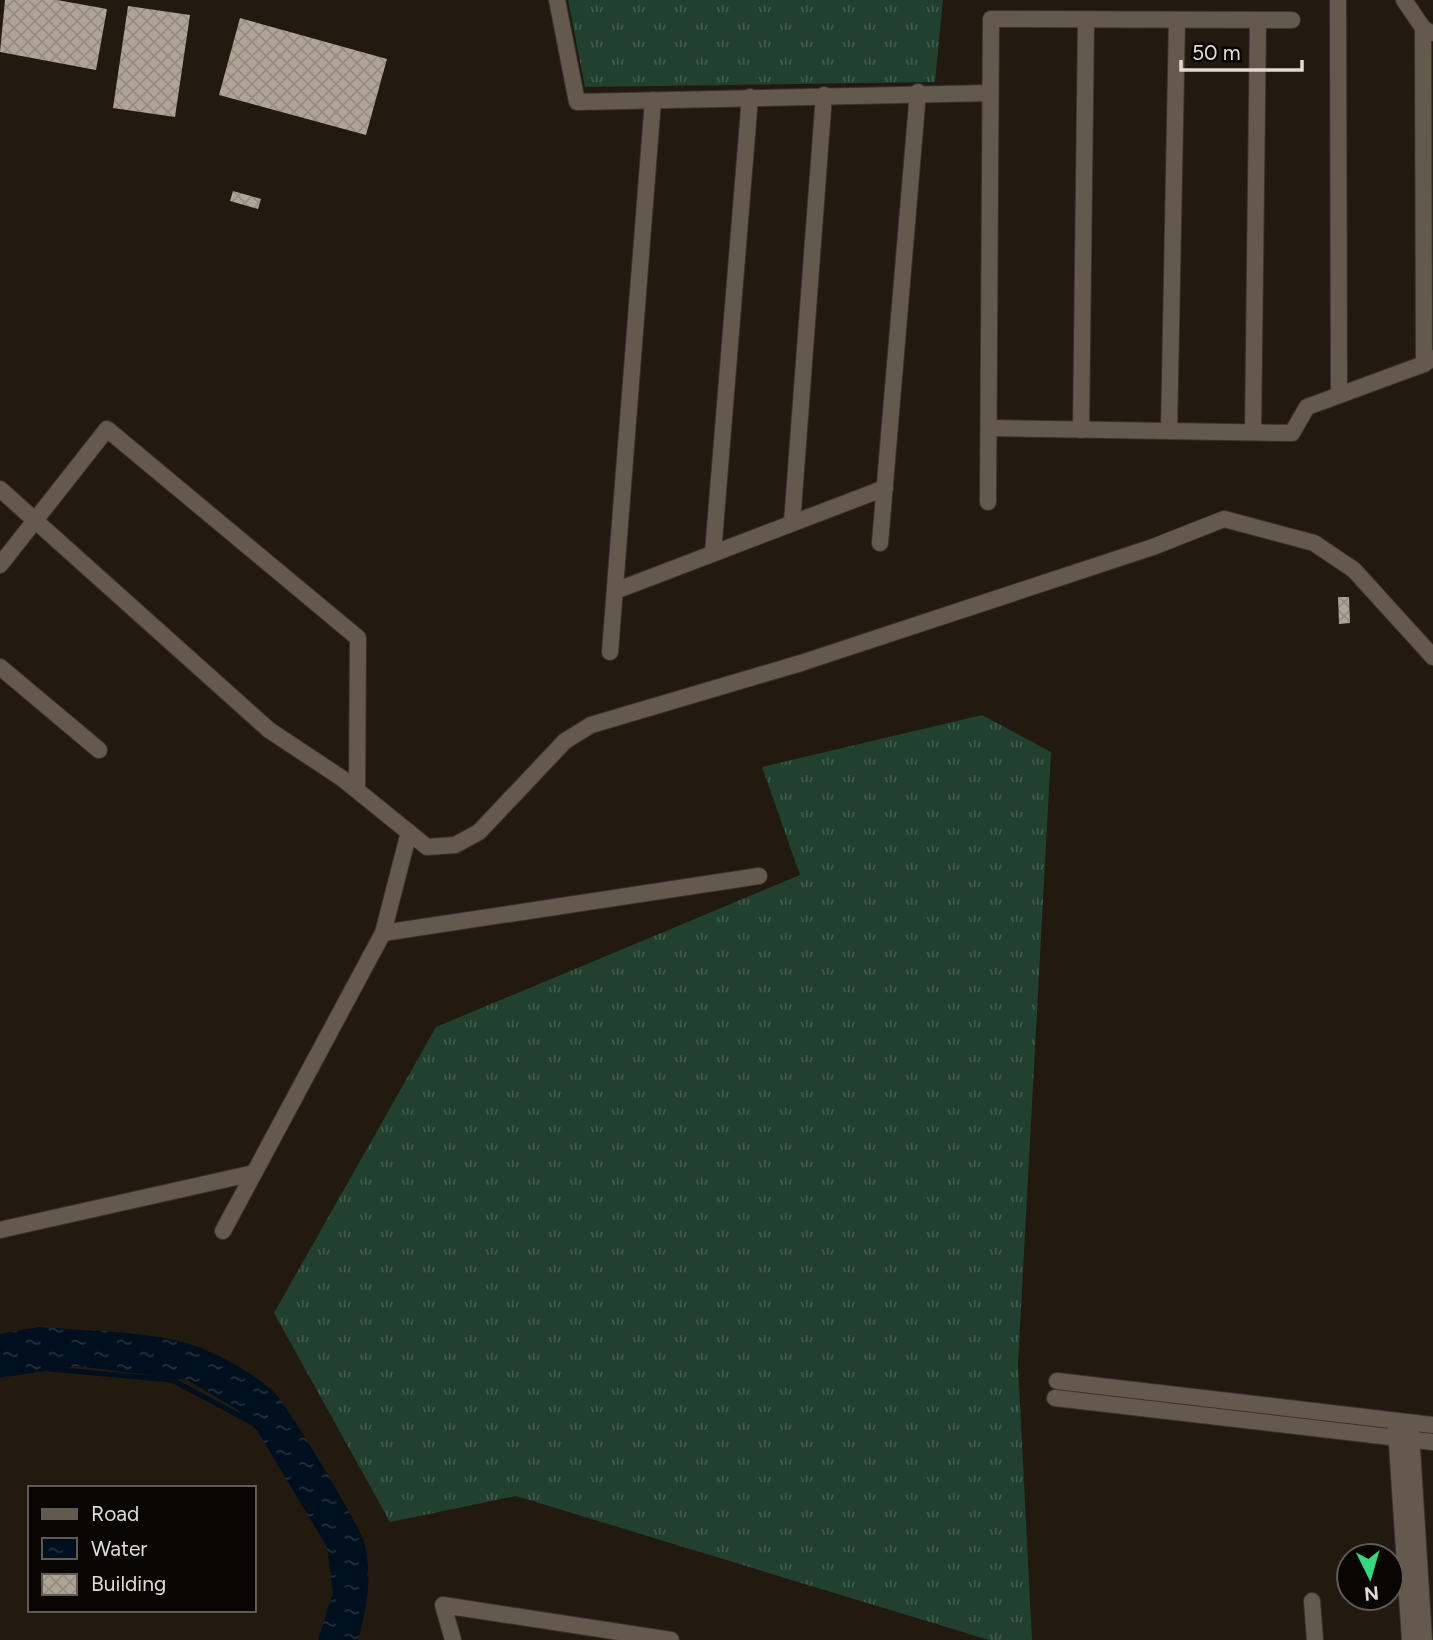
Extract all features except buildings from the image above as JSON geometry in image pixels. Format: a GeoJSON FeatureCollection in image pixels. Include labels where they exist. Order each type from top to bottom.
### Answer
{"type":"FeatureCollection","features":[{"type":"Feature","properties":{"kind":"street"},"geometry":{"type":"LineString","coordinates":[[557,0],[577,102],[918,92],[990,93]]}},
{"type":"Feature","properties":{"kind":"street"},"geometry":{"type":"LineString","coordinates":[[1338,0],[1339,395]]}},
{"type":"Feature","properties":{"kind":"street"},"geometry":{"type":"LineString","coordinates":[[989,428],[1292,433],[1307,407],[1429,361],[1428,31],[1404,0]]}},
{"type":"Feature","properties":{"kind":"street"},"geometry":{"type":"LineString","coordinates":[[988,502],[991,19],[1292,20]]}},
{"type":"Feature","properties":{"kind":"street"},"geometry":{"type":"LineString","coordinates":[[1082,430],[1086,20]]}},
{"type":"Feature","properties":{"kind":"street"},"geometry":{"type":"LineString","coordinates":[[1169,431],[1177,20]]}},
{"type":"Feature","properties":{"kind":"street"},"geometry":{"type":"LineString","coordinates":[[1253,432],[1258,20]]}},
{"type":"Feature","properties":{"kind":"street"},"geometry":{"type":"LineString","coordinates":[[880,542],[918,92]]}},
{"type":"Feature","properties":{"kind":"street"},"geometry":{"type":"LineString","coordinates":[[792,523],[824,95]]}},
{"type":"Feature","properties":{"kind":"street"},"geometry":{"type":"LineString","coordinates":[[713,553],[750,97]]}},
{"type":"Feature","properties":{"kind":"street"},"geometry":{"type":"LineString","coordinates":[[610,652],[653,100]]}},
{"type":"Feature","properties":{"kind":"street"},"geometry":{"type":"LineString","coordinates":[[0,565],[107,429],[358,638],[357,790]]}},
{"type":"Feature","properties":{"kind":"street"},"geometry":{"type":"LineString","coordinates":[[615,590],[885,488]]}},
{"type":"Feature","properties":{"kind":"street"},"geometry":{"type":"LineString","coordinates":[[0,489],[269,730],[357,790],[427,847],[455,845],[479,832],[565,741],[591,725],[801,663],[1153,547],[1224,519],[1314,543],[1354,570],[1433,657]]}},
{"type":"Feature","properties":{"kind":"street"},"geometry":{"type":"LineString","coordinates":[[0,667],[99,750]]}},
{"type":"Feature","properties":{"kind":"street"},"geometry":{"type":"LineString","coordinates":[[223,1231],[383,933],[409,832]]}},
{"type":"Feature","properties":{"kind":"street"},"geometry":{"type":"LineString","coordinates":[[383,933],[759,876]]}},
{"type":"Feature","properties":{"kind":"street"},"geometry":{"type":"LineString","coordinates":[[0,1230],[254,1173]]}},
{"type":"Feature","properties":{"kind":"street"},"geometry":{"type":"LineString","coordinates":[[1057,1381],[1433,1425]]}},
{"type":"Feature","properties":{"kind":"street"},"geometry":{"type":"LineString","coordinates":[[1055,1398],[1433,1442]]}},
{"type":"Feature","properties":{"kind":"street"},"geometry":{"type":"LineString","coordinates":[[1403,1421],[1410,1640]]}},
{"type":"Feature","properties":{"kind":"street"},"geometry":{"type":"LineString","coordinates":[[1404,1439],[1424,1640]]}},
{"type":"Feature","properties":{"kind":"street"},"geometry":{"type":"LineString","coordinates":[[1312,1601],[1315,1640]]}},
{"type":"Feature","properties":{"kind":"street"},"geometry":{"type":"LineString","coordinates":[[453,1640],[443,1605],[671,1640]]}},
{"type":"Feature","properties":{"kind":"green space"},"geometry":{"type":"Polygon","coordinates":[[[568,0],[943,0],[935,82],[585,87],[568,0]]]}},
{"type":"Feature","properties":{"kind":"green space"},"geometry":{"type":"Polygon","coordinates":[[[982,715],[1051,752],[1018,1364],[1032,1640],[989,1640],[516,1496],[390,1522],[274,1313],[436,1027],[800,875],[762,767],[982,715]]]}},
{"type":"Feature","properties":{"kind":"water"},"geometry":{"type":"Polygon","coordinates":[[[39,1327],[141,1335],[181,1342],[227,1360],[272,1390],[323,1466],[365,1545],[368,1593],[358,1640],[318,1640],[333,1593],[327,1547],[258,1432],[238,1410],[187,1380],[77,1366],[0,1378],[0,1334],[39,1327]]]}},
{"type":"Feature","properties":{"kind":"waterway"},"geometry":{"type":"LineString","coordinates":[[50,1369],[172,1380],[253,1423]]}}]}
